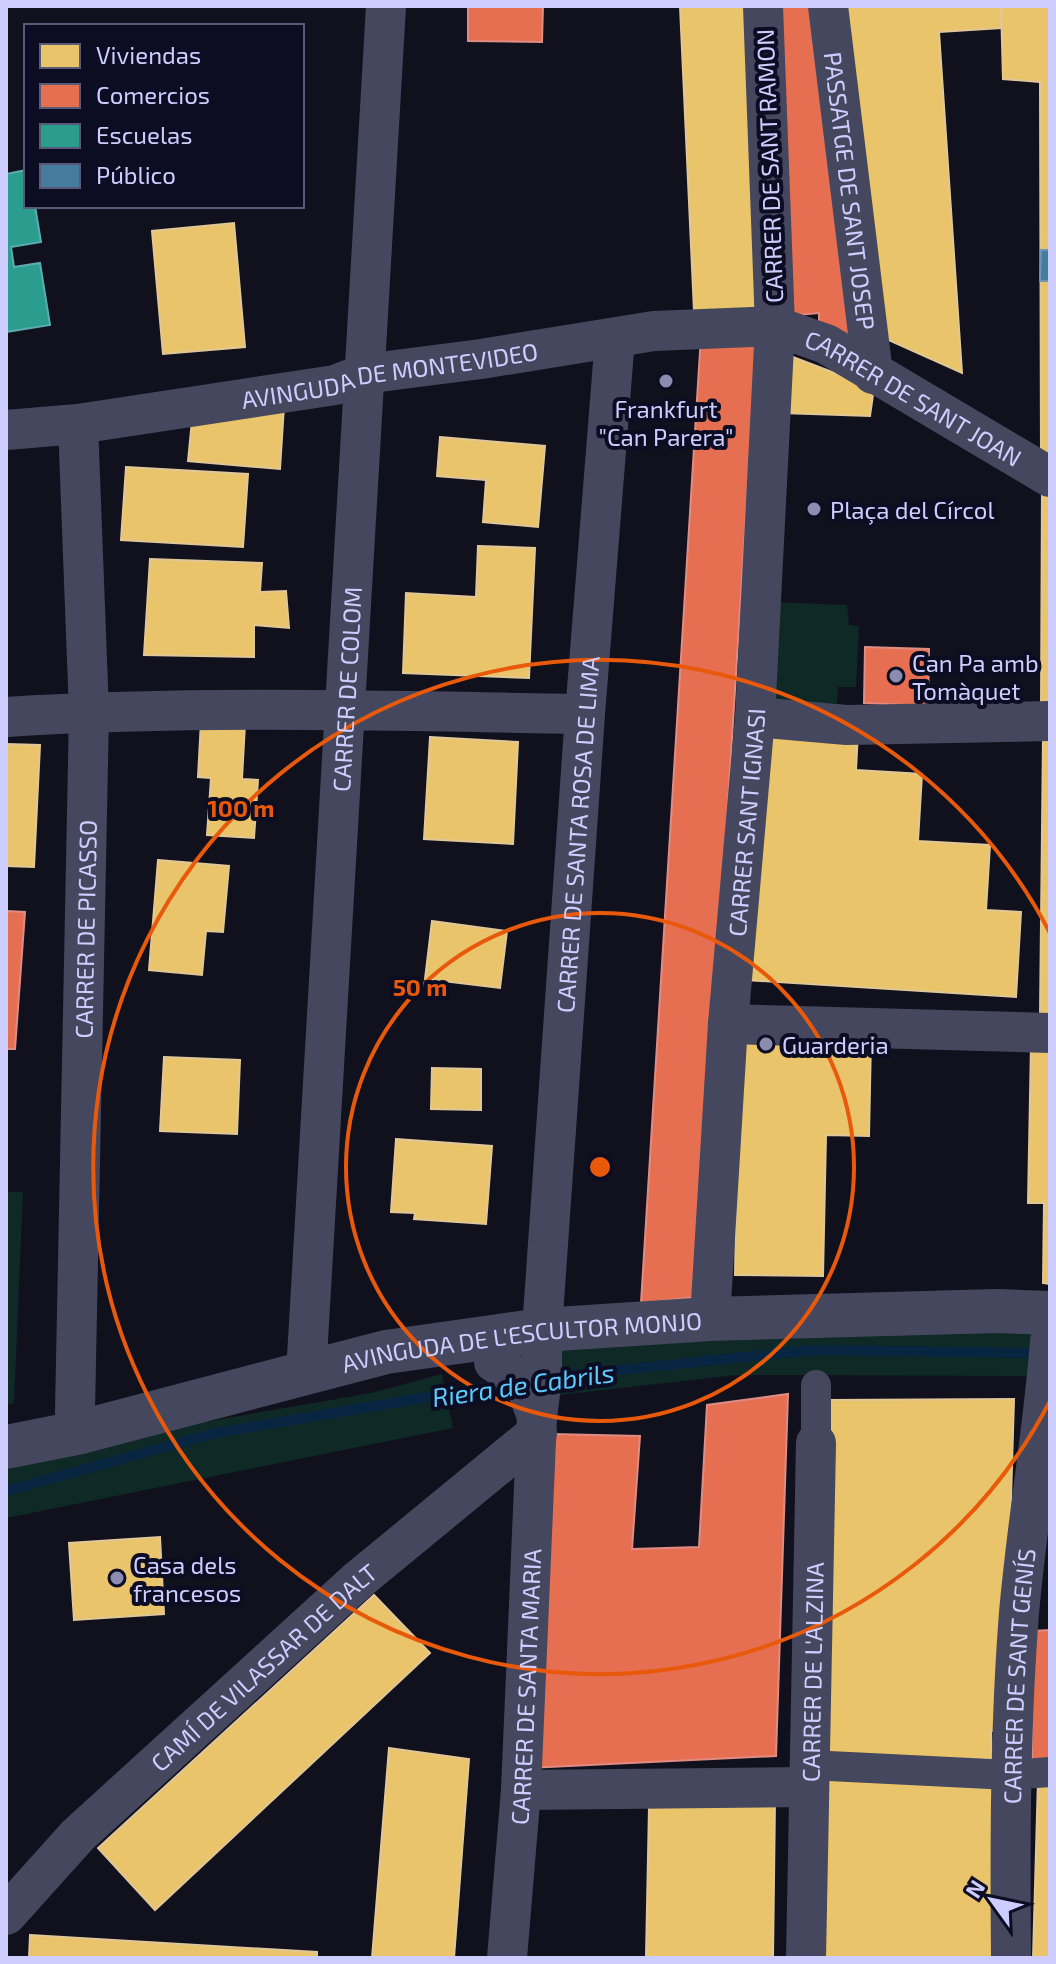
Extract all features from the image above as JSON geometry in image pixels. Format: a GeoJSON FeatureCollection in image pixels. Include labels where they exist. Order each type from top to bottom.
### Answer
{"type":"FeatureCollection","features":[{"type":"Feature","properties":{"kind":"street","name":"CARRER DE COLOM"},"geometry":{"type":"LineString","coordinates":[[306,1374],[386,6]]}},
{"type":"Feature","properties":{"kind":"street","name":"CARRER DE SANT RAMON"},"geometry":{"type":"LineString","coordinates":[[763,6],[775,326]]}},
{"type":"Feature","properties":{"kind":"street","name":"PASSATGE DE SANT JOSEP"},"geometry":{"type":"LineString","coordinates":[[828,6],[873,374]]}},
{"type":"Feature","properties":{"kind":"street","name":"AVINGUDA DE MONTEVIDEO"},"geometry":{"type":"LineString","coordinates":[[6,430],[78,424],[335,385],[364,374],[654,331],[775,326]]}},
{"type":"Feature","properties":{"kind":"street","name":"CARRER DE SANT JOAN"},"geometry":{"type":"LineString","coordinates":[[775,326],[826,344],[1050,477]]}},
{"type":"Feature","properties":{"kind":"street","name":"CARRER SANT IGNASI"},"geometry":{"type":"LineString","coordinates":[[710,1319],[728,1024],[755,717],[775,326]]}},
{"type":"Feature","properties":{"kind":"street","name":"CARRER DE SANTA ROSA DE LIMA"},"geometry":{"type":"LineString","coordinates":[[542,1330],[615,338]]}},
{"type":"Feature","properties":{"kind":"street","name":"CARRER DE PICASSO"},"geometry":{"type":"LineString","coordinates":[[77,1433],[89,712],[78,424]]}},
{"type":"Feature","properties":{"kind":"street"},"geometry":{"type":"LineString","coordinates":[[6,717],[89,712],[344,709],[585,714]]}},
{"type":"Feature","properties":{"kind":"street"},"geometry":{"type":"LineString","coordinates":[[755,717],[847,725],[1050,721]]}},
{"type":"Feature","properties":{"kind":"street"},"geometry":{"type":"LineString","coordinates":[[728,1024],[1050,1033]]}},
{"type":"Feature","properties":{"kind":"street","name":"AVINGUDA DE L'ESCULTOR MONJO"},"geometry":{"type":"LineString","coordinates":[[6,1447],[77,1433],[386,1352],[542,1330],[710,1319],[997,1311],[1050,1313]]}},
{"type":"Feature","properties":{"kind":"street","name":"CARRER DE SANTA MARIA"},"geometry":{"type":"LineString","coordinates":[[507,1958],[521,1790],[542,1330]]}},
{"type":"Feature","properties":{"kind":"street","name":"CARRER DE SANTA MARIA"},"geometry":{"type":"LineString","coordinates":[[493,1337],[494,1362],[524,1381],[537,1425]]}},
{"type":"Feature","properties":{"kind":"street","name":"CARRER DE SANT GENÍS"},"geometry":{"type":"LineString","coordinates":[[1011,1958],[1010,1775],[1019,1611],[1050,1342]]}},
{"type":"Feature","properties":{"kind":"street","name":"CARRER DE L'ALZINA"},"geometry":{"type":"LineString","coordinates":[[806,1958],[816,1385]]}},
{"type":"Feature","properties":{"kind":"street","name":"CAMÍ DE VILASSAR DE DALT"},"geometry":{"type":"LineString","coordinates":[[6,1915],[78,1835],[357,1581],[537,1425]]}},
{"type":"Feature","properties":{"kind":"street"},"geometry":{"type":"LineString","coordinates":[[521,1790],[809,1776],[1050,1772]]}},
{"type":"Feature","properties":{"kind":"green space"},"geometry":{"type":"Polygon","coordinates":[[[773,602],[847,605],[849,625],[859,626],[856,687],[838,687],[837,704],[765,700],[773,602]]]}},
{"type":"Feature","properties":{"kind":"green space"},"geometry":{"type":"Polygon","coordinates":[[[6,1192],[23,1192],[14,1403],[6,1405],[6,1192]]]}},
{"type":"Feature","properties":{"kind":"green space"},"geometry":{"type":"Polygon","coordinates":[[[1050,1330],[1050,1376],[737,1375],[559,1395],[559,1346],[1050,1330]]]}},
{"type":"Feature","properties":{"kind":"green space"},"geometry":{"type":"Polygon","coordinates":[[[442,1374],[453,1428],[6,1518],[6,1467],[170,1428],[371,1393],[442,1374]]]}},
{"type":"Feature","properties":{"kind":"building: Viviendas"},"geometry":{"type":"Polygon","coordinates":[[[680,6],[747,6],[760,308],[694,311],[680,6]]]}},
{"type":"Feature","properties":{"kind":"building: Viviendas"},"geometry":{"type":"Polygon","coordinates":[[[840,6],[1001,6],[1001,28],[939,32],[962,373],[882,337],[840,6]]]}},
{"type":"Feature","properties":{"kind":"building: Viviendas"},"geometry":{"type":"Polygon","coordinates":[[[1001,6],[1050,6],[1050,460],[1041,455],[1040,82],[1003,79],[1001,6]]]}},
{"type":"Feature","properties":{"kind":"building: Viviendas"},"geometry":{"type":"Polygon","coordinates":[[[234,223],[245,347],[163,354],[152,231],[234,223]]]}},
{"type":"Feature","properties":{"kind":"building: Viviendas"},"geometry":{"type":"Polygon","coordinates":[[[785,354],[874,388],[870,416],[782,413],[785,354]]]}},
{"type":"Feature","properties":{"kind":"building: Viviendas"},"geometry":{"type":"Polygon","coordinates":[[[284,406],[280,469],[188,461],[192,420],[284,406]]]}},
{"type":"Feature","properties":{"kind":"building: Viviendas"},"geometry":{"type":"Polygon","coordinates":[[[440,437],[545,446],[538,527],[483,522],[486,480],[437,476],[440,437]]]}},
{"type":"Feature","properties":{"kind":"building: Viviendas"},"geometry":{"type":"Polygon","coordinates":[[[126,467],[248,474],[243,547],[121,540],[126,467]]]}},
{"type":"Feature","properties":{"kind":"building: Viviendas"},"geometry":{"type":"Polygon","coordinates":[[[1042,486],[1050,491],[1050,709],[1041,709],[1042,486]]]}},
{"type":"Feature","properties":{"kind":"building: Viviendas"},"geometry":{"type":"Polygon","coordinates":[[[478,546],[535,548],[529,678],[403,673],[406,593],[476,597],[478,546]]]}},
{"type":"Feature","properties":{"kind":"building: Viviendas"},"geometry":{"type":"Polygon","coordinates":[[[150,559],[262,563],[260,592],[286,591],[289,628],[254,625],[254,657],[144,655],[150,559]]]}},
{"type":"Feature","properties":{"kind":"building: Viviendas"},"geometry":{"type":"Polygon","coordinates":[[[201,721],[245,724],[242,779],[258,780],[254,838],[207,835],[211,778],[198,777],[201,721]]]}},
{"type":"Feature","properties":{"kind":"building: Viviendas"},"geometry":{"type":"Polygon","coordinates":[[[763,726],[858,732],[856,770],[922,774],[918,841],[990,845],[986,910],[1021,912],[1016,997],[746,980],[763,726]]]}},
{"type":"Feature","properties":{"kind":"building: Viviendas"},"geometry":{"type":"Polygon","coordinates":[[[1043,736],[1050,736],[1050,1016],[1040,1016],[1043,736]]]}},
{"type":"Feature","properties":{"kind":"building: Viviendas"},"geometry":{"type":"Polygon","coordinates":[[[430,737],[518,742],[513,844],[424,839],[430,737]]]}},
{"type":"Feature","properties":{"kind":"building: Viviendas"},"geometry":{"type":"Polygon","coordinates":[[[6,744],[40,745],[34,867],[6,866],[6,744]]]}},
{"type":"Feature","properties":{"kind":"building: Viviendas"},"geometry":{"type":"Polygon","coordinates":[[[158,860],[229,866],[223,932],[206,931],[202,975],[149,970],[158,860]]]}},
{"type":"Feature","properties":{"kind":"building: Viviendas"},"geometry":{"type":"Polygon","coordinates":[[[432,921],[507,931],[500,988],[425,979],[432,921]]]}},
{"type":"Feature","properties":{"kind":"building: Viviendas"},"geometry":{"type":"Polygon","coordinates":[[[739,1038],[871,1040],[869,1136],[826,1135],[823,1276],[735,1275],[739,1038]]]}},
{"type":"Feature","properties":{"kind":"building: Viviendas"},"geometry":{"type":"Polygon","coordinates":[[[1031,1044],[1050,1044],[1050,1284],[1043,1283],[1044,1203],[1028,1203],[1031,1044]]]}},
{"type":"Feature","properties":{"kind":"building: Viviendas"},"geometry":{"type":"Polygon","coordinates":[[[164,1057],[240,1060],[237,1134],[160,1131],[164,1057]]]}},
{"type":"Feature","properties":{"kind":"building: Viviendas"},"geometry":{"type":"Polygon","coordinates":[[[432,1068],[481,1069],[481,1110],[431,1109],[432,1068]]]}},
{"type":"Feature","properties":{"kind":"building: Viviendas"},"geometry":{"type":"Polygon","coordinates":[[[7,1116],[7,1183],[6,1183],[7,1116]]]}},
{"type":"Feature","properties":{"kind":"building: Viviendas"},"geometry":{"type":"Polygon","coordinates":[[[396,1139],[492,1146],[486,1224],[414,1219],[415,1213],[391,1212],[396,1139]]]}},
{"type":"Feature","properties":{"kind":"building: Viviendas"},"geometry":{"type":"Polygon","coordinates":[[[1014,1399],[1004,1731],[991,1731],[992,1759],[821,1755],[829,1400],[1014,1399]]]}},
{"type":"Feature","properties":{"kind":"building: Viviendas","name":"Casa dels francesos"},"geometry":{"type":"Polygon","coordinates":[[[160,1537],[164,1614],[74,1620],[69,1543],[160,1537]]]}},
{"type":"Feature","properties":{"kind":"building: Viviendas"},"geometry":{"type":"Polygon","coordinates":[[[374,1595],[430,1653],[155,1910],[98,1848],[374,1595]]]}},
{"type":"Feature","properties":{"kind":"building: Viviendas"},"geometry":{"type":"Polygon","coordinates":[[[389,1748],[469,1759],[454,1958],[372,1958],[389,1748]]]}},
{"type":"Feature","properties":{"kind":"building: Viviendas"},"geometry":{"type":"Polygon","coordinates":[[[821,1779],[1003,1779],[999,1958],[819,1958],[821,1779]]]}},
{"type":"Feature","properties":{"kind":"building: Viviendas"},"geometry":{"type":"Polygon","coordinates":[[[1038,1779],[1050,1779],[1050,1958],[1033,1958],[1038,1779]]]}},
{"type":"Feature","properties":{"kind":"building: Viviendas"},"geometry":{"type":"Polygon","coordinates":[[[775,1800],[773,1958],[646,1957],[649,1808],[775,1800]]]}},
{"type":"Feature","properties":{"kind":"building: Viviendas"},"geometry":{"type":"Polygon","coordinates":[[[30,1935],[317,1952],[317,1958],[29,1958],[30,1935]]]}},
{"type":"Feature","properties":{"kind":"building: Comercios"},"geometry":{"type":"Polygon","coordinates":[[[468,6],[543,6],[542,42],[468,41],[468,6]]]}},
{"type":"Feature","properties":{"kind":"building: Comercios"},"geometry":{"type":"Polygon","coordinates":[[[776,6],[820,6],[859,343],[819,332],[819,313],[787,316],[776,6]]]}},
{"type":"Feature","properties":{"kind":"building: Comercios"},"geometry":{"type":"Polygon","coordinates":[[[701,335],[757,339],[697,1297],[641,1303],[701,335]]]}},
{"type":"Feature","properties":{"kind":"building: Comercios","name":"Can Pa amb Tomàquet"},"geometry":{"type":"Polygon","coordinates":[[[865,647],[929,649],[928,706],[864,703],[865,647]]]}},
{"type":"Feature","properties":{"kind":"building: Comercios"},"geometry":{"type":"Polygon","coordinates":[[[6,911],[25,912],[15,1049],[6,1049],[6,911]]]}},
{"type":"Feature","properties":{"kind":"building: Comercios"},"geometry":{"type":"Polygon","coordinates":[[[788,1394],[776,1756],[529,1768],[553,1434],[640,1436],[632,1549],[699,1547],[707,1405],[788,1394]]]}},
{"type":"Feature","properties":{"kind":"building: Comercios"},"geometry":{"type":"Polygon","coordinates":[[[1050,1630],[1050,1758],[1032,1760],[1032,1631],[1050,1630]]]}},
{"type":"Feature","properties":{"kind":"building: Escuelas"},"geometry":{"type":"Polygon","coordinates":[[[24,170],[24,208],[35,208],[41,242],[11,247],[14,267],[40,263],[50,325],[6,332],[6,174],[24,170]]]}},
{"type":"Feature","properties":{"kind":"building: Público"},"geometry":{"type":"Polygon","coordinates":[[[1041,250],[1050,250],[1050,281],[1040,281],[1041,250]]]}},
{"type":"Feature","properties":{"kind":"waterway","name":"Riera de Cabrils"},"geometry":{"type":"LineString","coordinates":[[551,1377],[813,1350],[1042,1353]]}},
{"type":"Feature","properties":{"kind":"waterway","name":"Riera de Cabrils"},"geometry":{"type":"LineString","coordinates":[[6,1491],[215,1433],[504,1384]]}},
{"type":"Feature","properties":{"kind":"place","name":"Frankfurt \"Can Parera\""},"geometry":{"type":"Point","coordinates":[666,381]}},
{"type":"Feature","properties":{"kind":"place","name":"Plaça del Círcol"},"geometry":{"type":"Point","coordinates":[814,509]}},
{"type":"Feature","properties":{"kind":"place","name":"Can Pa amb Tomàquet"},"geometry":{"type":"Point","coordinates":[896,676]}},
{"type":"Feature","properties":{"kind":"place","name":"Guarderia"},"geometry":{"type":"Point","coordinates":[766,1044]}},
{"type":"Feature","properties":{"kind":"place","name":"Casa dels francesos"},"geometry":{"type":"Point","coordinates":[117,1578]}}]}
